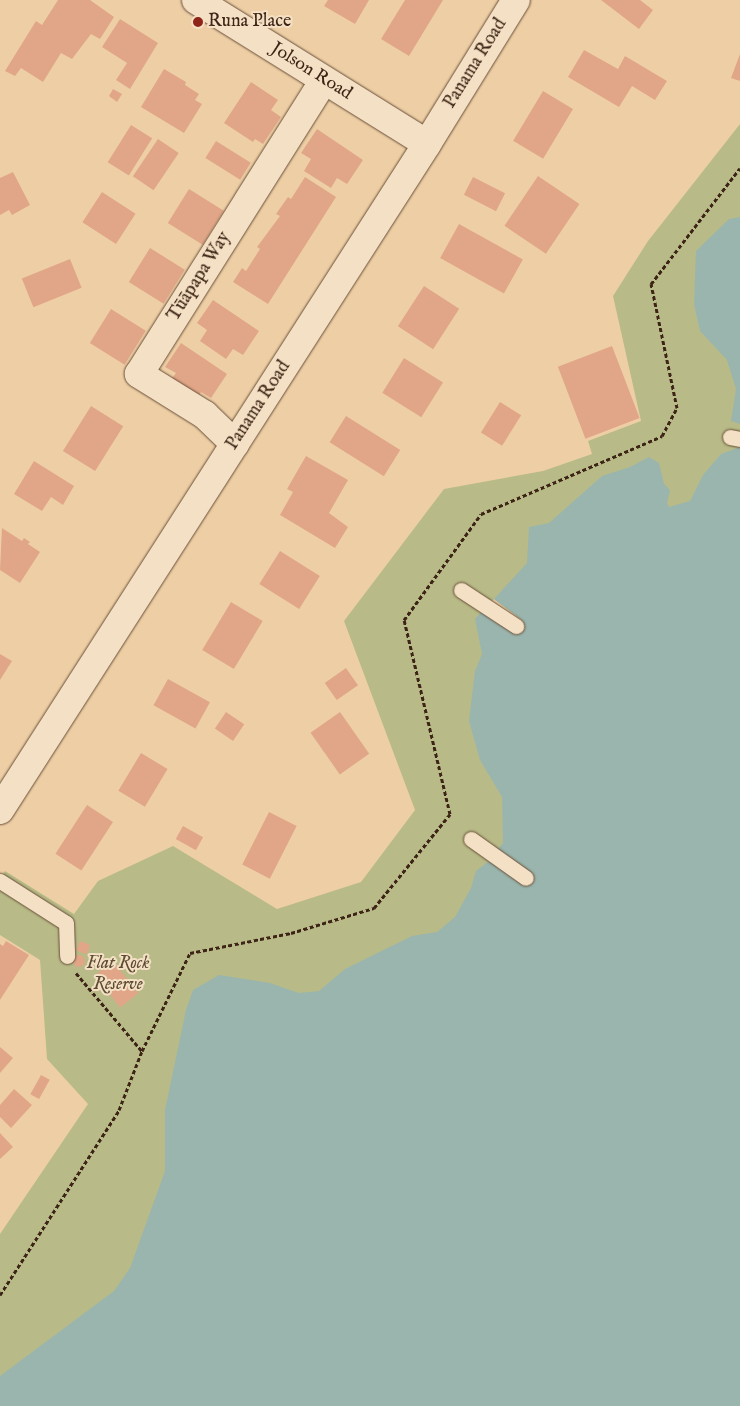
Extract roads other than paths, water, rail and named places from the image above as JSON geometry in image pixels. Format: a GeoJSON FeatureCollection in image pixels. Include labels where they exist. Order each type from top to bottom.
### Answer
{"type":"FeatureCollection","features":[{"type":"Feature","properties":{"kind":"street","name":"Jolson Road"},"geometry":{"type":"LineString","coordinates":[[196,0],[427,144]]}},
{"type":"Feature","properties":{"kind":"street","name":"Panama Road"},"geometry":{"type":"LineString","coordinates":[[2,801],[427,144],[516,0]]}},
{"type":"Feature","properties":{"kind":"street","name":"Tūāpapa Way"},"geometry":{"type":"LineString","coordinates":[[234,444],[205,415],[138,374],[324,80]]}},
{"type":"Feature","properties":{"kind":"lane"},"geometry":{"type":"LineString","coordinates":[[461,590],[516,626]]}},
{"type":"Feature","properties":{"kind":"lane"},"geometry":{"type":"LineString","coordinates":[[471,839],[526,878]]}},
{"type":"Feature","properties":{"kind":"lane"},"geometry":{"type":"LineString","coordinates":[[0,881],[66,923],[67,956]]}},
{"type":"Feature","properties":{"kind":"water"},"geometry":{"type":"Polygon","coordinates":[[[740,217],[740,424],[731,421],[736,389],[727,360],[700,331],[694,304],[696,251],[729,219],[740,217]]]}},
{"type":"Feature","properties":{"kind":"water"},"geometry":{"type":"Polygon","coordinates":[[[740,447],[740,1406],[0,1406],[0,1376],[114,1291],[130,1268],[165,1171],[165,1110],[186,1010],[193,990],[219,975],[270,983],[299,993],[319,991],[345,969],[412,936],[437,932],[455,917],[471,888],[476,871],[489,861],[523,882],[497,850],[503,843],[502,797],[480,760],[469,721],[475,671],[482,654],[475,619],[482,611],[513,632],[522,620],[494,599],[527,563],[529,527],[549,523],[602,476],[630,467],[649,457],[659,463],[664,484],[670,490],[667,503],[669,507],[690,501],[703,475],[721,454],[740,447]]]}},
{"type":"Feature","properties":{"kind":"place","name":"Runa Place"},"geometry":{"type":"Point","coordinates":[198,22]}},
{"type":"Feature","properties":{"kind":"park label","name":"Flat Rock Reserve"},"geometry":{"type":"Point","coordinates":[118,975]}}]}
